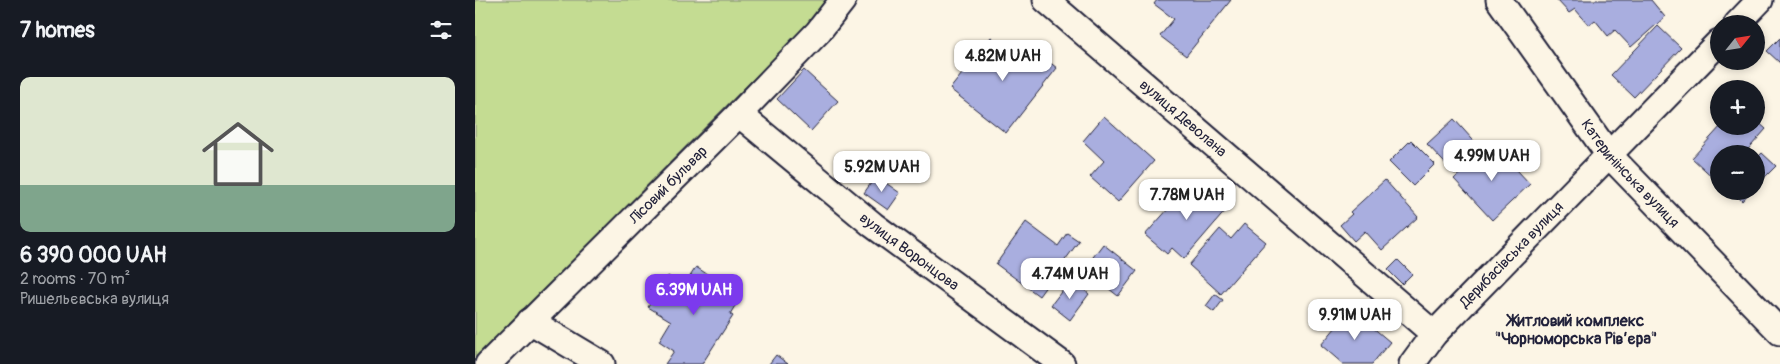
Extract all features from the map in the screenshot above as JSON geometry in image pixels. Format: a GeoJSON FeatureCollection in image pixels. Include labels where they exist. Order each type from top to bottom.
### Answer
{"type":"FeatureCollection","features":[{"type":"Feature","properties":{"kind":"street","name":"Лісовий бульвар"},"geometry":{"type":"LineString","coordinates":[[488,364],[739,114],[818,32],[843,0]]}},
{"type":"Feature","properties":{"kind":"street","name":"вулиця Деволана"},"geometry":{"type":"LineString","coordinates":[[1046,0],[1434,334]]}},
{"type":"Feature","properties":{"kind":"street","name":"Катеринінська вулиця"},"geometry":{"type":"LineString","coordinates":[[1499,0],[1609,155],[1780,332]]}},
{"type":"Feature","properties":{"kind":"street"},"geometry":{"type":"LineString","coordinates":[[1746,15],[1760,0]]}},
{"type":"Feature","properties":{"kind":"street","name":"Дерибасівська вулиця"},"geometry":{"type":"LineString","coordinates":[[1412,364],[1434,334],[1710,51]]}},
{"type":"Feature","properties":{"kind":"street","name":"вулиця Воронцова"},"geometry":{"type":"LineString","coordinates":[[739,114],[873,225],[1062,364]]}},
{"type":"Feature","properties":{"kind":"street"},"geometry":{"type":"LineString","coordinates":[[530,321],[602,364]]}},
{"type":"Feature","properties":{"kind":"green space"},"geometry":{"type":"Polygon","coordinates":[[[475,0],[828,0],[818,15],[475,359],[475,0]]]}},
{"type":"Feature","properties":{"kind":"building"},"geometry":{"type":"Polygon","coordinates":[[[1157,0],[1231,0],[1186,56],[1160,36],[1174,19],[1154,4],[1157,0]]]}},
{"type":"Feature","properties":{"kind":"building"},"geometry":{"type":"Polygon","coordinates":[[[1557,0],[1651,0],[1665,17],[1631,47],[1615,30],[1608,36],[1595,20],[1589,25],[1575,9],[1569,13],[1557,0]]]}},
{"type":"Feature","properties":{"kind":"building"},"geometry":{"type":"Polygon","coordinates":[[[1658,26],[1681,48],[1634,97],[1611,75],[1658,26]]]}},
{"type":"Feature","properties":{"kind":"building"},"geometry":{"type":"Polygon","coordinates":[[[991,37],[1015,56],[1025,43],[1057,68],[1006,133],[950,89],[991,37]]]}},
{"type":"Feature","properties":{"kind":"building"},"geometry":{"type":"Polygon","coordinates":[[[1780,38],[1780,63],[1767,51],[1780,38]]]}},
{"type":"Feature","properties":{"kind":"building"},"geometry":{"type":"Polygon","coordinates":[[[804,70],[838,101],[811,131],[777,99],[804,70]]]}},
{"type":"Feature","properties":{"kind":"building"},"geometry":{"type":"Polygon","coordinates":[[[1104,116],[1154,161],[1118,202],[1090,177],[1104,161],[1083,141],[1104,116]]]}},
{"type":"Feature","properties":{"kind":"building"},"geometry":{"type":"Polygon","coordinates":[[[1454,119],[1481,149],[1455,174],[1427,144],[1454,119]]]}},
{"type":"Feature","properties":{"kind":"building"},"geometry":{"type":"Polygon","coordinates":[[[1713,135],[1761,135],[1752,145],[1710,145],[1710,175],[1692,158],[1713,135]]]}},
{"type":"Feature","properties":{"kind":"building"},"geometry":{"type":"Polygon","coordinates":[[[1411,140],[1435,164],[1413,186],[1389,162],[1411,140]]]}},
{"type":"Feature","properties":{"kind":"building"},"geometry":{"type":"Polygon","coordinates":[[[1492,143],[1530,184],[1492,220],[1454,179],[1492,143]]]}},
{"type":"Feature","properties":{"kind":"building"},"geometry":{"type":"Polygon","coordinates":[[[1765,156],[1776,166],[1765,177],[1765,156]]]}},
{"type":"Feature","properties":{"kind":"building"},"geometry":{"type":"Polygon","coordinates":[[[876,176],[900,193],[888,210],[864,193],[876,176]]]}},
{"type":"Feature","properties":{"kind":"building"},"geometry":{"type":"Polygon","coordinates":[[[1194,180],[1227,209],[1184,259],[1172,248],[1167,254],[1145,235],[1194,180]]]}},
{"type":"Feature","properties":{"kind":"building"},"geometry":{"type":"Polygon","coordinates":[[[1385,180],[1418,217],[1382,250],[1365,231],[1354,241],[1340,225],[1352,214],[1350,212],[1385,180]]]}},
{"type":"Feature","properties":{"kind":"building"},"geometry":{"type":"Polygon","coordinates":[[[1026,222],[1058,246],[1067,233],[1079,241],[1039,296],[996,264],[1026,222]]]}},
{"type":"Feature","properties":{"kind":"building"},"geometry":{"type":"Polygon","coordinates":[[[1244,224],[1266,242],[1221,294],[1189,265],[1220,229],[1231,239],[1244,224]]]}},
{"type":"Feature","properties":{"kind":"building"},"geometry":{"type":"Polygon","coordinates":[[[1103,244],[1137,271],[1118,296],[1084,269],[1103,244]]]}},
{"type":"Feature","properties":{"kind":"building"},"geometry":{"type":"Polygon","coordinates":[[[1398,260],[1412,274],[1402,284],[1388,270],[1398,260]]]}},
{"type":"Feature","properties":{"kind":"building"},"geometry":{"type":"Polygon","coordinates":[[[696,267],[741,296],[730,314],[733,316],[702,364],[665,364],[674,351],[659,341],[671,321],[648,307],[668,276],[684,286],[696,267]]]}},
{"type":"Feature","properties":{"kind":"building"},"geometry":{"type":"Polygon","coordinates":[[[1071,279],[1089,294],[1070,320],[1051,305],[1071,279]]]}},
{"type":"Feature","properties":{"kind":"building"},"geometry":{"type":"Polygon","coordinates":[[[1215,294],[1223,300],[1214,312],[1206,306],[1215,294]]]}},
{"type":"Feature","properties":{"kind":"building"},"geometry":{"type":"Polygon","coordinates":[[[1351,309],[1390,342],[1372,364],[1343,364],[1321,345],[1351,309]]]}},
{"type":"Feature","properties":{"kind":"building"},"geometry":{"type":"Polygon","coordinates":[[[776,355],[788,364],[769,364],[776,355]]]}},
{"type":"Feature","properties":{"kind":"district","name":"Житловий комплекс \"Чорноморська Рів’єра\""},"geometry":{"type":"Point","coordinates":[1576,330]}}]}
